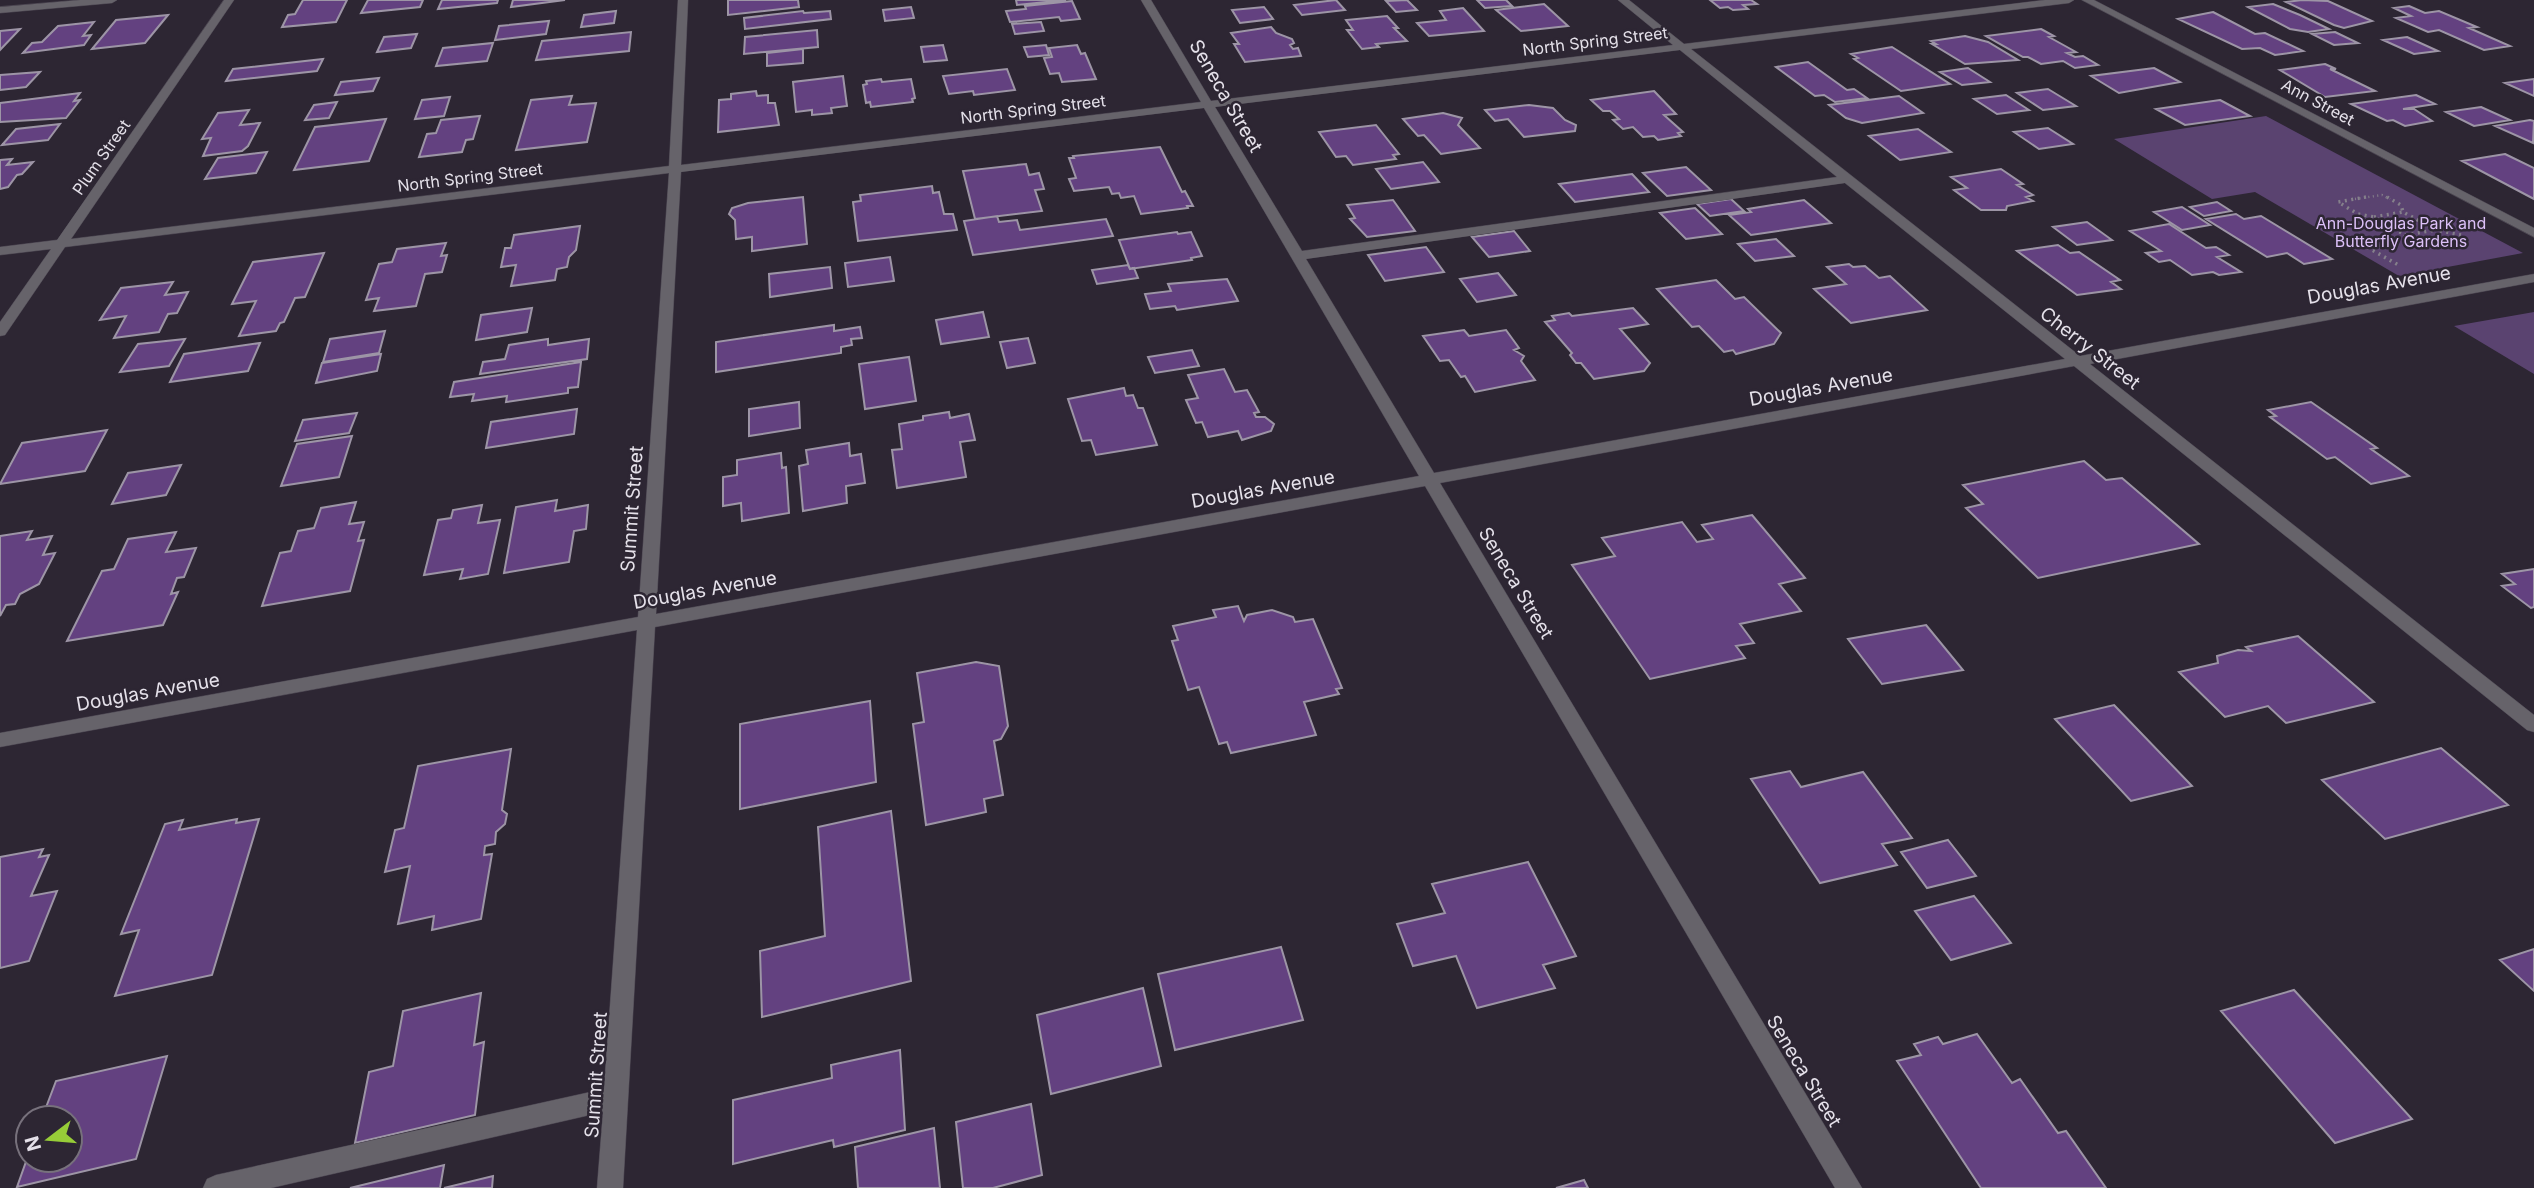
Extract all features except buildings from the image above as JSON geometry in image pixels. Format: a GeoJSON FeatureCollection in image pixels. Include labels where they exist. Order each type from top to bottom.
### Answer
{"type":"FeatureCollection","features":[{"type":"Feature","properties":{"kind":"street"},"geometry":{"type":"LineString","coordinates":[[0,10],[112,0]]}},
{"type":"Feature","properties":{"kind":"street","name":"Plum Street"},"geometry":{"type":"LineString","coordinates":[[0,332],[229,0]]}},
{"type":"Feature","properties":{"kind":"street","name":"Summit Street"},"geometry":{"type":"LineString","coordinates":[[610,1188],[675,168],[682,0]]}},
{"type":"Feature","properties":{"kind":"street","name":"Seneca Street"},"geometry":{"type":"LineString","coordinates":[[1146,0],[1849,1188]]}},
{"type":"Feature","properties":{"kind":"street","name":"Cherry Street"},"geometry":{"type":"LineString","coordinates":[[1623,0],[2534,724]]}},
{"type":"Feature","properties":{"kind":"street","name":"North Spring Street"},"geometry":{"type":"LineString","coordinates":[[0,251],[2069,0]]}},
{"type":"Feature","properties":{"kind":"street","name":"Ann Street"},"geometry":{"type":"LineString","coordinates":[[2087,0],[2534,233]]}},
{"type":"Feature","properties":{"kind":"street"},"geometry":{"type":"LineString","coordinates":[[1297,256],[1847,179]]}},
{"type":"Feature","properties":{"kind":"street","name":"Douglas Avenue"},"geometry":{"type":"LineString","coordinates":[[0,740],[2534,278]]}},
{"type":"Feature","properties":{"kind":"street"},"geometry":{"type":"LineString","coordinates":[[216,1188],[615,1098]]}},
{"type":"Feature","properties":{"kind":"path"},"geometry":{"type":"LineString","coordinates":[[2403,212],[2401,205],[2382,195],[2338,202],[2358,214],[2374,217],[2405,235],[2435,230]]}},
{"type":"Feature","properties":{"kind":"path"},"geometry":{"type":"LineString","coordinates":[[2374,217],[2403,212],[2435,230],[2462,235]]}},
{"type":"Feature","properties":{"kind":"path"},"geometry":{"type":"LineString","coordinates":[[2400,265],[2367,247],[2405,242],[2405,235]]}},
{"type":"Feature","properties":{"kind":"green space","name":"Ann-Douglas Park and Butterfly Gardens"},"geometry":{"type":"Polygon","coordinates":[[[2266,116],[2523,253],[2399,276],[2255,192],[2212,199],[2114,139],[2266,116]]]}},
{"type":"Feature","properties":{"kind":"green space"},"geometry":{"type":"Polygon","coordinates":[[[2534,312],[2534,374],[2454,326],[2534,312]]]}}]}
